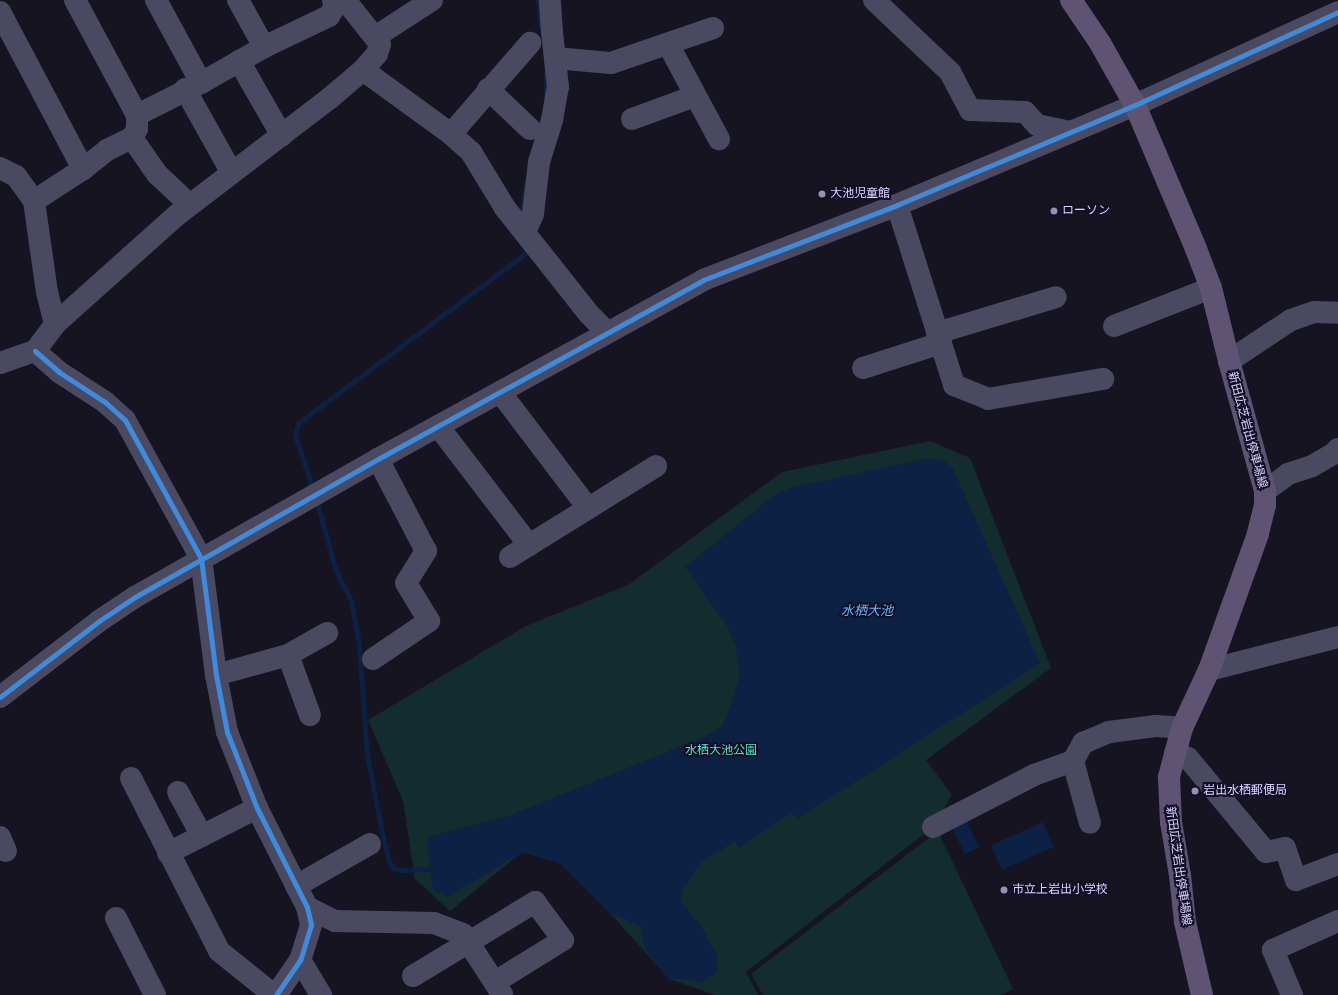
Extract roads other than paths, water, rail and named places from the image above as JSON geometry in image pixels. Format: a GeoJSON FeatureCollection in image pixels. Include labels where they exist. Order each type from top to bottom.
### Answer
{"type":"FeatureCollection","features":[{"type":"Feature","properties":{"kind":"main road","name":"新田広芝岩出停車場線"},"geometry":{"type":"LineString","coordinates":[[1072,0],[1100,43],[1135,105],[1211,288],[1229,361],[1265,491],[1265,505],[1258,534],[1210,670],[1182,728],[1169,777],[1171,822],[1180,875],[1185,922],[1202,995]]}},
{"type":"Feature","properties":{"kind":"street"},"geometry":{"type":"LineString","coordinates":[[34,201],[83,169],[107,150],[132,138],[137,129],[137,115],[75,0]]}},
{"type":"Feature","properties":{"kind":"street"},"geometry":{"type":"LineString","coordinates":[[156,0],[232,173]]}},
{"type":"Feature","properties":{"kind":"street"},"geometry":{"type":"LineString","coordinates":[[238,0],[264,47]]}},
{"type":"Feature","properties":{"kind":"street"},"geometry":{"type":"LineString","coordinates":[[137,115],[239,62],[264,47],[329,16],[336,4],[333,0]]}},
{"type":"Feature","properties":{"kind":"street"},"geometry":{"type":"LineString","coordinates":[[0,363],[35,351],[55,324],[190,205],[282,136],[363,70],[377,54],[380,44],[345,0]]}},
{"type":"Feature","properties":{"kind":"street"},"geometry":{"type":"LineString","coordinates":[[375,37],[432,0]]}},
{"type":"Feature","properties":{"kind":"street"},"geometry":{"type":"LineString","coordinates":[[874,0],[950,72],[970,110],[1026,112],[1037,125],[1070,132]]}},
{"type":"Feature","properties":{"kind":"street"},"geometry":{"type":"LineString","coordinates":[[525,232],[533,214],[539,162],[554,113],[558,87],[552,32],[554,1]]}},
{"type":"Feature","properties":{"kind":"street"},"geometry":{"type":"LineString","coordinates":[[0,12],[83,169]]}},
{"type":"Feature","properties":{"kind":"street"},"geometry":{"type":"LineString","coordinates":[[0,697],[99,621],[135,597],[201,558],[378,459],[703,280],[897,205],[1135,105],[1338,12]]}},
{"type":"Feature","properties":{"kind":"street"},"geometry":{"type":"LineString","coordinates":[[555,58],[611,63],[712,28]]}},
{"type":"Feature","properties":{"kind":"street"},"geometry":{"type":"LineString","coordinates":[[451,134],[530,43]]}},
{"type":"Feature","properties":{"kind":"street"},"geometry":{"type":"LineString","coordinates":[[668,44],[719,139]]}},
{"type":"Feature","properties":{"kind":"street"},"geometry":{"type":"LineString","coordinates":[[239,62],[282,136]]}},
{"type":"Feature","properties":{"kind":"street"},"geometry":{"type":"LineString","coordinates":[[363,70],[451,134],[471,152],[505,208],[588,314],[608,332]]}},
{"type":"Feature","properties":{"kind":"street"},"geometry":{"type":"LineString","coordinates":[[488,90],[530,129]]}},
{"type":"Feature","properties":{"kind":"street"},"geometry":{"type":"LineString","coordinates":[[632,119],[695,96]]}},
{"type":"Feature","properties":{"kind":"street"},"geometry":{"type":"LineString","coordinates":[[132,138],[157,174],[190,205]]}},
{"type":"Feature","properties":{"kind":"street"},"geometry":{"type":"LineString","coordinates":[[0,168],[16,176],[34,201],[47,292],[55,324]]}},
{"type":"Feature","properties":{"kind":"street"},"geometry":{"type":"LineString","coordinates":[[897,205],[954,385],[988,399],[1103,379]]}},
{"type":"Feature","properties":{"kind":"street"},"geometry":{"type":"LineString","coordinates":[[1114,326],[1211,288]]}},
{"type":"Feature","properties":{"kind":"street"},"geometry":{"type":"LineString","coordinates":[[863,368],[939,338],[1056,297]]}},
{"type":"Feature","properties":{"kind":"street"},"geometry":{"type":"LineString","coordinates":[[1229,361],[1291,320],[1314,312],[1338,313]]}},
{"type":"Feature","properties":{"kind":"street"},"geometry":{"type":"LineString","coordinates":[[35,351],[59,372],[105,402],[125,420],[201,558],[216,675],[227,732],[257,808],[307,907],[311,925],[300,960],[275,995],[219,952],[131,778]]}},
{"type":"Feature","properties":{"kind":"street"},"geometry":{"type":"LineString","coordinates":[[500,392],[588,508]]}},
{"type":"Feature","properties":{"kind":"street"},"geometry":{"type":"LineString","coordinates":[[438,426],[529,545]]}},
{"type":"Feature","properties":{"kind":"street"},"geometry":{"type":"LineString","coordinates":[[1265,491],[1288,474],[1312,466],[1333,454],[1338,449]]}},
{"type":"Feature","properties":{"kind":"street"},"geometry":{"type":"LineString","coordinates":[[373,659],[429,621],[406,583],[426,551],[378,459]]}},
{"type":"Feature","properties":{"kind":"street"},"geometry":{"type":"LineString","coordinates":[[510,557],[656,466]]}},
{"type":"Feature","properties":{"kind":"street"},"geometry":{"type":"LineString","coordinates":[[216,675],[288,655],[327,633]]}},
{"type":"Feature","properties":{"kind":"street"},"geometry":{"type":"LineString","coordinates":[[1210,670],[1338,637]]}},
{"type":"Feature","properties":{"kind":"street"},"geometry":{"type":"LineString","coordinates":[[288,655],[310,715]]}},
{"type":"Feature","properties":{"kind":"street"},"geometry":{"type":"LineString","coordinates":[[1090,823],[1073,762],[1083,743],[1109,732],[1156,726],[1182,728]]}},
{"type":"Feature","properties":{"kind":"street"},"geometry":{"type":"LineString","coordinates":[[1175,753],[1188,758],[1266,852],[1285,848],[1296,880],[1338,864]]}},
{"type":"Feature","properties":{"kind":"street"},"geometry":{"type":"LineString","coordinates":[[933,827],[1034,775],[1073,762]]}},
{"type":"Feature","properties":{"kind":"street"},"geometry":{"type":"LineString","coordinates":[[178,792],[202,836]]}},
{"type":"Feature","properties":{"kind":"street"},"geometry":{"type":"LineString","coordinates":[[168,852],[257,808]]}},
{"type":"Feature","properties":{"kind":"street"},"geometry":{"type":"LineString","coordinates":[[296,886],[370,844]]}},
{"type":"Feature","properties":{"kind":"street"},"geometry":{"type":"LineString","coordinates":[[307,907],[335,921],[434,923],[462,934],[468,943],[499,989],[563,940],[535,902],[468,943],[413,976]]}},
{"type":"Feature","properties":{"kind":"street"},"geometry":{"type":"LineString","coordinates":[[116,918],[154,995]]}},
{"type":"Feature","properties":{"kind":"street"},"geometry":{"type":"LineString","coordinates":[[1292,995],[1273,950],[1338,921]]}},
{"type":"Feature","properties":{"kind":"street"},"geometry":{"type":"LineString","coordinates":[[300,960],[321,995]]}},
{"type":"Feature","properties":{"kind":"water","name":"水栖大池"},"geometry":{"type":"Polygon","coordinates":[[[929,458],[942,460],[952,467],[1040,663],[799,818],[791,813],[739,848],[735,841],[703,861],[683,888],[681,902],[701,926],[717,955],[717,972],[699,984],[693,979],[669,979],[645,950],[641,927],[609,912],[560,863],[522,852],[448,897],[433,890],[427,837],[511,815],[711,734],[721,727],[726,718],[740,675],[736,647],[727,626],[685,567],[772,497],[789,488],[929,458]]]}},
{"type":"Feature","properties":{"kind":"water"},"geometry":{"type":"Polygon","coordinates":[[[967,822],[979,847],[965,854],[953,829],[967,822]]]}},
{"type":"Feature","properties":{"kind":"water"},"geometry":{"type":"Polygon","coordinates":[[[1043,822],[1054,847],[1002,870],[991,845],[1043,822]]]}},
{"type":"Feature","properties":{"kind":"waterway"},"geometry":{"type":"LineString","coordinates":[[538,0],[541,27]]}},
{"type":"Feature","properties":{"kind":"waterway"},"geometry":{"type":"LineString","coordinates":[[546,72],[546,96]]}},
{"type":"Feature","properties":{"kind":"waterway"},"geometry":{"type":"LineString","coordinates":[[523,217],[521,215],[527,178]]}},
{"type":"Feature","properties":{"kind":"waterway"},"geometry":{"type":"LineString","coordinates":[[313,490],[295,435],[298,423],[527,252],[529,246]]}},
{"type":"Feature","properties":{"kind":"waterway"},"geometry":{"type":"LineString","coordinates":[[316,499],[336,571],[351,601],[359,644],[367,755],[389,861],[393,868],[401,870],[431,869]]}},
{"type":"Feature","properties":{"kind":"place","name":"大池児童館"},"geometry":{"type":"Point","coordinates":[822,194]}},
{"type":"Feature","properties":{"kind":"place","name":"ローソン"},"geometry":{"type":"Point","coordinates":[1054,211]}},
{"type":"Feature","properties":{"kind":"place","name":"岩出水栖郵便局"},"geometry":{"type":"Point","coordinates":[1195,791]}},
{"type":"Feature","properties":{"kind":"place","name":"市立上岩出小学校"},"geometry":{"type":"Point","coordinates":[1004,890]}},
{"type":"Feature","properties":{"kind":"park label","name":"水栖大池公園"},"geometry":{"type":"Point","coordinates":[721,751]}}]}
